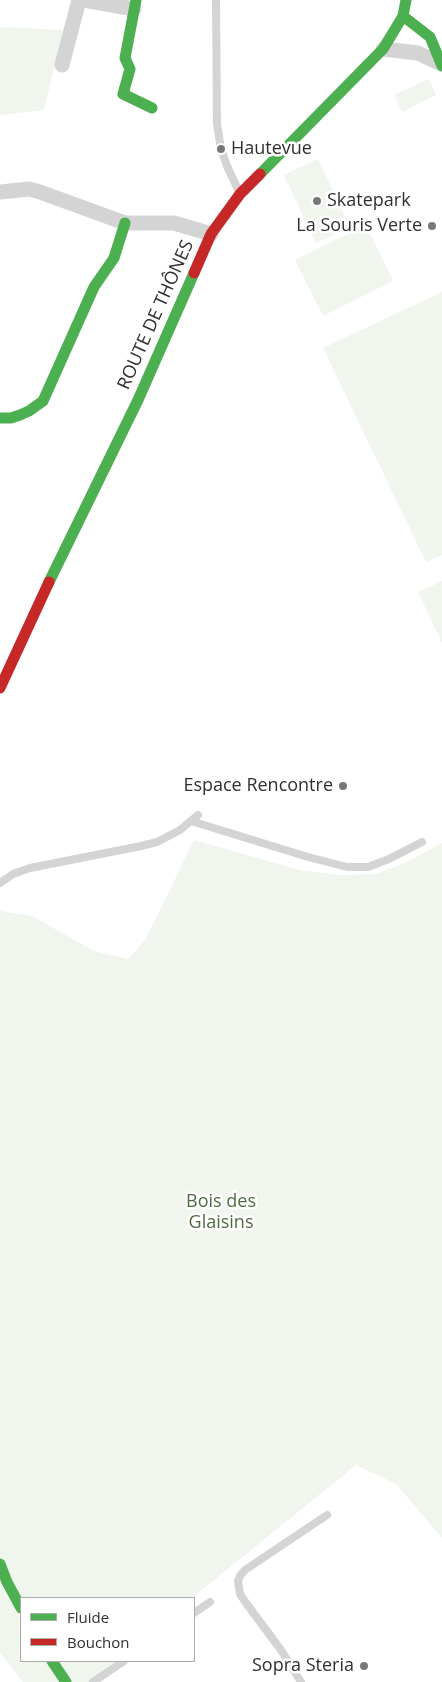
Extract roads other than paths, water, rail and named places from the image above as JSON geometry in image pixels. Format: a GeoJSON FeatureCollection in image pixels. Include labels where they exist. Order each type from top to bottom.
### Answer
{"type":"FeatureCollection","features":[{"type":"Feature","properties":{"kind":"main road","name":"ROUTE DE THÔNES"},"geometry":{"type":"LineString","coordinates":[[0,688],[55,568],[138,400],[211,234],[240,194],[382,49],[403,16],[406,0]]}},
{"type":"Feature","properties":{"kind":"main road"},"geometry":{"type":"LineString","coordinates":[[135,4],[125,58],[130,70],[123,94],[152,108]]}},
{"type":"Feature","properties":{"kind":"main road"},"geometry":{"type":"LineString","coordinates":[[403,16],[430,36],[442,65]]}},
{"type":"Feature","properties":{"kind":"main road"},"geometry":{"type":"LineString","coordinates":[[0,418],[11,418],[20,415],[37,406],[43,400],[94,287],[114,258],[125,223]]}},
{"type":"Feature","properties":{"kind":"main road"},"geometry":{"type":"LineString","coordinates":[[0,1564],[20,1606]]}},
{"type":"Feature","properties":{"kind":"main road"},"geometry":{"type":"LineString","coordinates":[[53,1662],[66,1682]]}},
{"type":"Feature","properties":{"kind":"street"},"geometry":{"type":"LineString","coordinates":[[62,65],[79,0]]}},
{"type":"Feature","properties":{"kind":"street"},"geometry":{"type":"LineString","coordinates":[[84,0],[135,4]]}},
{"type":"Feature","properties":{"kind":"street"},"geometry":{"type":"LineString","coordinates":[[382,49],[418,53],[442,65]]}},
{"type":"Feature","properties":{"kind":"street"},"geometry":{"type":"LineString","coordinates":[[0,192],[18,189],[40,192],[125,223],[174,223],[211,234]]}},
{"type":"Feature","properties":{"kind":"lane"},"geometry":{"type":"LineString","coordinates":[[216,0],[217,124],[221,148],[240,194]]}},
{"type":"Feature","properties":{"kind":"lane"},"geometry":{"type":"LineString","coordinates":[[0,883],[13,874],[30,868],[157,842],[173,835],[198,815]]}},
{"type":"Feature","properties":{"kind":"lane"},"geometry":{"type":"LineString","coordinates":[[191,821],[347,867],[368,867],[389,859],[422,842]]}},
{"type":"Feature","properties":{"kind":"lane"},"geometry":{"type":"LineString","coordinates":[[301,1682],[281,1650],[240,1594],[238,1581],[245,1570],[327,1515]]}},
{"type":"Feature","properties":{"kind":"lane"},"geometry":{"type":"LineString","coordinates":[[195,1612],[210,1602]]}},
{"type":"Feature","properties":{"kind":"lane"},"geometry":{"type":"LineString","coordinates":[[93,1682],[123,1662]]}},
{"type":"Feature","properties":{"kind":"place","name":"Hautevue"},"geometry":{"type":"Point","coordinates":[221,149]}},
{"type":"Feature","properties":{"kind":"place","name":"Skatepark"},"geometry":{"type":"Point","coordinates":[317,201]}},
{"type":"Feature","properties":{"kind":"place","name":"La Souris Verte"},"geometry":{"type":"Point","coordinates":[432,226]}},
{"type":"Feature","properties":{"kind":"place","name":"Espace Rencontre"},"geometry":{"type":"Point","coordinates":[343,786]}},
{"type":"Feature","properties":{"kind":"place","name":"Sopra Steria"},"geometry":{"type":"Point","coordinates":[364,1666]}},
{"type":"Feature","properties":{"kind":"park label","name":"Bois des Glaisins"},"geometry":{"type":"Point","coordinates":[221,1212]}}]}
